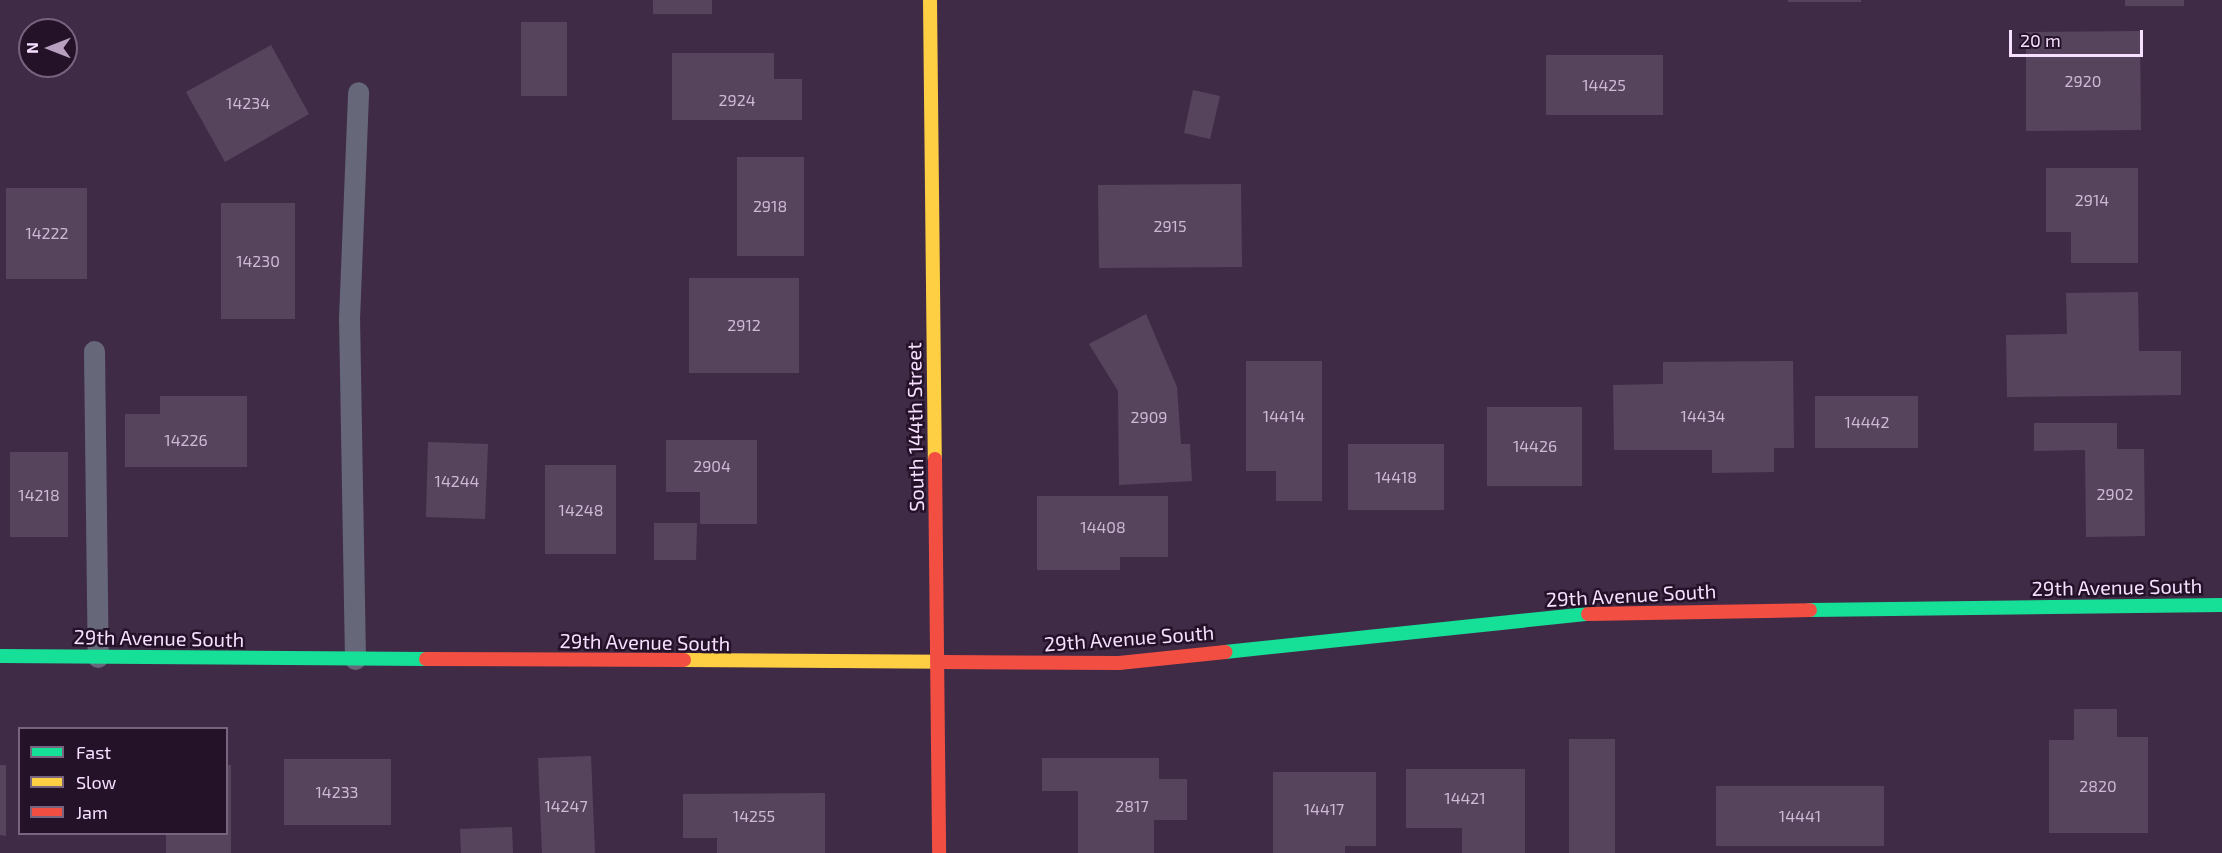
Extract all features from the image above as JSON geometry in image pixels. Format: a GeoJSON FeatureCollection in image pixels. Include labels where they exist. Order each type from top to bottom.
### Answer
{"type":"FeatureCollection","features":[{"type":"Feature","properties":{"kind":"street","name":"South 144th Street"},"geometry":{"type":"LineString","coordinates":[[930,0],[939,853]]}},
{"type":"Feature","properties":{"kind":"street","name":"29th Avenue South"},"geometry":{"type":"LineString","coordinates":[[0,656],[937,665],[1119,663],[1610,612],[2222,605]]}},
{"type":"Feature","properties":{"kind":"lane"},"geometry":{"type":"LineString","coordinates":[[355,659],[349,319],[358,92]]}},
{"type":"Feature","properties":{"kind":"lane"},"geometry":{"type":"LineString","coordinates":[[94,351],[98,657]]}},
{"type":"Feature","properties":{"kind":"building"},"geometry":{"type":"Polygon","coordinates":[[[653,0],[712,0],[712,14],[653,14],[653,0]]]}},
{"type":"Feature","properties":{"kind":"building"},"geometry":{"type":"Polygon","coordinates":[[[1788,0],[1861,0],[1861,2],[1788,2],[1788,0]]]}},
{"type":"Feature","properties":{"kind":"building"},"geometry":{"type":"Polygon","coordinates":[[[2125,0],[2184,0],[2184,6],[2125,6],[2125,0]]]}},
{"type":"Feature","properties":{"kind":"building"},"geometry":{"type":"Polygon","coordinates":[[[521,22],[567,22],[567,96],[521,96],[521,22]]]}},
{"type":"Feature","properties":{"kind":"building"},"geometry":{"type":"Polygon","coordinates":[[[2140,31],[2141,130],[2026,131],[2026,32],[2140,31]]]}},
{"type":"Feature","properties":{"kind":"building"},"geometry":{"type":"Polygon","coordinates":[[[271,45],[309,114],[225,162],[186,92],[271,45]]]}},
{"type":"Feature","properties":{"kind":"building"},"geometry":{"type":"Polygon","coordinates":[[[672,53],[774,53],[774,79],[802,79],[802,120],[672,120],[672,53]]]}},
{"type":"Feature","properties":{"kind":"building"},"geometry":{"type":"Polygon","coordinates":[[[1546,55],[1663,55],[1663,115],[1546,115],[1546,55]]]}},
{"type":"Feature","properties":{"kind":"building"},"geometry":{"type":"Polygon","coordinates":[[[1193,90],[1220,96],[1210,139],[1184,133],[1193,90]]]}},
{"type":"Feature","properties":{"kind":"building"},"geometry":{"type":"Polygon","coordinates":[[[737,157],[804,157],[804,256],[737,256],[737,157]]]}},
{"type":"Feature","properties":{"kind":"building"},"geometry":{"type":"Polygon","coordinates":[[[2046,168],[2138,168],[2138,263],[2071,263],[2071,232],[2046,232],[2046,168]]]}},
{"type":"Feature","properties":{"kind":"building"},"geometry":{"type":"Polygon","coordinates":[[[1241,184],[1242,267],[1099,268],[1098,185],[1241,184]]]}},
{"type":"Feature","properties":{"kind":"building"},"geometry":{"type":"Polygon","coordinates":[[[6,188],[87,188],[87,279],[6,279],[6,188]]]}},
{"type":"Feature","properties":{"kind":"building"},"geometry":{"type":"Polygon","coordinates":[[[221,203],[295,203],[295,319],[221,319],[221,203]]]}},
{"type":"Feature","properties":{"kind":"building"},"geometry":{"type":"Polygon","coordinates":[[[689,278],[799,278],[799,373],[689,373],[689,278]]]}},
{"type":"Feature","properties":{"kind":"building"},"geometry":{"type":"Polygon","coordinates":[[[2138,292],[2139,351],[2181,351],[2181,395],[2007,397],[2006,335],[2067,334],[2066,293],[2138,292]]]}},
{"type":"Feature","properties":{"kind":"building"},"geometry":{"type":"Polygon","coordinates":[[[1146,314],[1177,387],[1181,444],[1190,444],[1192,481],[1119,485],[1118,391],[1089,344],[1146,314]]]}},
{"type":"Feature","properties":{"kind":"building"},"geometry":{"type":"Polygon","coordinates":[[[1246,361],[1322,361],[1322,501],[1276,501],[1276,471],[1246,471],[1246,361]]]}},
{"type":"Feature","properties":{"kind":"building"},"geometry":{"type":"Polygon","coordinates":[[[1793,361],[1794,448],[1774,448],[1774,472],[1712,473],[1712,450],[1614,450],[1613,385],[1663,384],[1663,362],[1793,361]]]}},
{"type":"Feature","properties":{"kind":"building"},"geometry":{"type":"Polygon","coordinates":[[[160,396],[247,396],[247,467],[125,467],[125,414],[160,414],[160,396]]]}},
{"type":"Feature","properties":{"kind":"building"},"geometry":{"type":"Polygon","coordinates":[[[1815,396],[1918,396],[1918,448],[1815,448],[1815,396]]]}},
{"type":"Feature","properties":{"kind":"building"},"geometry":{"type":"Polygon","coordinates":[[[1487,407],[1582,407],[1582,486],[1487,486],[1487,407]]]}},
{"type":"Feature","properties":{"kind":"building"},"geometry":{"type":"Polygon","coordinates":[[[2034,423],[2117,423],[2117,449],[2144,449],[2145,536],[2086,537],[2085,450],[2034,451],[2034,423]]]}},
{"type":"Feature","properties":{"kind":"building"},"geometry":{"type":"Polygon","coordinates":[[[666,440],[757,440],[757,524],[700,524],[700,492],[666,492],[666,440]]]}},
{"type":"Feature","properties":{"kind":"building"},"geometry":{"type":"Polygon","coordinates":[[[428,442],[488,444],[485,519],[426,517],[428,442]]]}},
{"type":"Feature","properties":{"kind":"building"},"geometry":{"type":"Polygon","coordinates":[[[1348,444],[1444,444],[1444,510],[1348,510],[1348,444]]]}},
{"type":"Feature","properties":{"kind":"building"},"geometry":{"type":"Polygon","coordinates":[[[10,452],[68,452],[68,537],[10,537],[10,452]]]}},
{"type":"Feature","properties":{"kind":"building"},"geometry":{"type":"Polygon","coordinates":[[[545,465],[616,465],[616,554],[545,554],[545,465]]]}},
{"type":"Feature","properties":{"kind":"building"},"geometry":{"type":"Polygon","coordinates":[[[1037,496],[1168,496],[1168,557],[1120,557],[1120,570],[1037,570],[1037,496]]]}},
{"type":"Feature","properties":{"kind":"building"},"geometry":{"type":"Polygon","coordinates":[[[654,523],[697,523],[696,560],[654,560],[654,523]]]}},
{"type":"Feature","properties":{"kind":"building"},"geometry":{"type":"Polygon","coordinates":[[[2074,709],[2117,709],[2117,737],[2148,737],[2148,833],[2049,833],[2049,740],[2074,740],[2074,709]]]}},
{"type":"Feature","properties":{"kind":"building"},"geometry":{"type":"Polygon","coordinates":[[[1569,739],[1615,739],[1615,853],[1569,853],[1569,739]]]}},
{"type":"Feature","properties":{"kind":"building"},"geometry":{"type":"Polygon","coordinates":[[[591,756],[595,853],[542,853],[538,758],[591,756]]]}},
{"type":"Feature","properties":{"kind":"building"},"geometry":{"type":"Polygon","coordinates":[[[1042,758],[1159,758],[1159,779],[1187,779],[1187,820],[1154,820],[1154,853],[1078,853],[1078,791],[1042,791],[1042,758]]]}},
{"type":"Feature","properties":{"kind":"building"},"geometry":{"type":"Polygon","coordinates":[[[284,759],[391,759],[391,825],[284,825],[284,759]]]}},
{"type":"Feature","properties":{"kind":"building"},"geometry":{"type":"Polygon","coordinates":[[[0,765],[6,765],[6,836],[0,835],[0,765]]]}},
{"type":"Feature","properties":{"kind":"building"},"geometry":{"type":"Polygon","coordinates":[[[228,765],[231,765],[231,853],[166,853],[166,835],[228,835],[228,765]]]}},
{"type":"Feature","properties":{"kind":"building"},"geometry":{"type":"Polygon","coordinates":[[[1406,769],[1525,769],[1525,853],[1462,853],[1462,828],[1406,828],[1406,769]]]}},
{"type":"Feature","properties":{"kind":"building"},"geometry":{"type":"Polygon","coordinates":[[[1273,772],[1376,772],[1376,846],[1345,846],[1345,853],[1273,853],[1273,772]]]}},
{"type":"Feature","properties":{"kind":"building"},"geometry":{"type":"Polygon","coordinates":[[[1716,786],[1884,786],[1884,846],[1716,846],[1716,786]]]}},
{"type":"Feature","properties":{"kind":"building"},"geometry":{"type":"Polygon","coordinates":[[[825,793],[825,853],[717,853],[717,838],[683,838],[683,794],[825,793]]]}},
{"type":"Feature","properties":{"kind":"building"},"geometry":{"type":"Polygon","coordinates":[[[512,827],[513,853],[461,853],[460,829],[512,827]]]}},
{"type":"Feature","properties":{"kind":"traffic: fast"},"geometry":{"type":"LineString","coordinates":[[1810,610],[2222,605]]}},
{"type":"Feature","properties":{"kind":"traffic: fast"},"geometry":{"type":"LineString","coordinates":[[1225,652],[1588,614]]}},
{"type":"Feature","properties":{"kind":"traffic: fast"},"geometry":{"type":"LineString","coordinates":[[0,656],[426,659]]}},
{"type":"Feature","properties":{"kind":"traffic: slow"},"geometry":{"type":"LineString","coordinates":[[930,0],[935,459]]}},
{"type":"Feature","properties":{"kind":"traffic: slow"},"geometry":{"type":"LineString","coordinates":[[684,660],[942,662]]}},
{"type":"Feature","properties":{"kind":"traffic: jam"},"geometry":{"type":"LineString","coordinates":[[935,459],[939,853]]}},
{"type":"Feature","properties":{"kind":"traffic: jam"},"geometry":{"type":"LineString","coordinates":[[1588,614],[1810,610]]}},
{"type":"Feature","properties":{"kind":"traffic: jam"},"geometry":{"type":"LineString","coordinates":[[942,662],[1119,663],[1225,652]]}},
{"type":"Feature","properties":{"kind":"traffic: jam"},"geometry":{"type":"LineString","coordinates":[[426,659],[684,660]]}}]}
